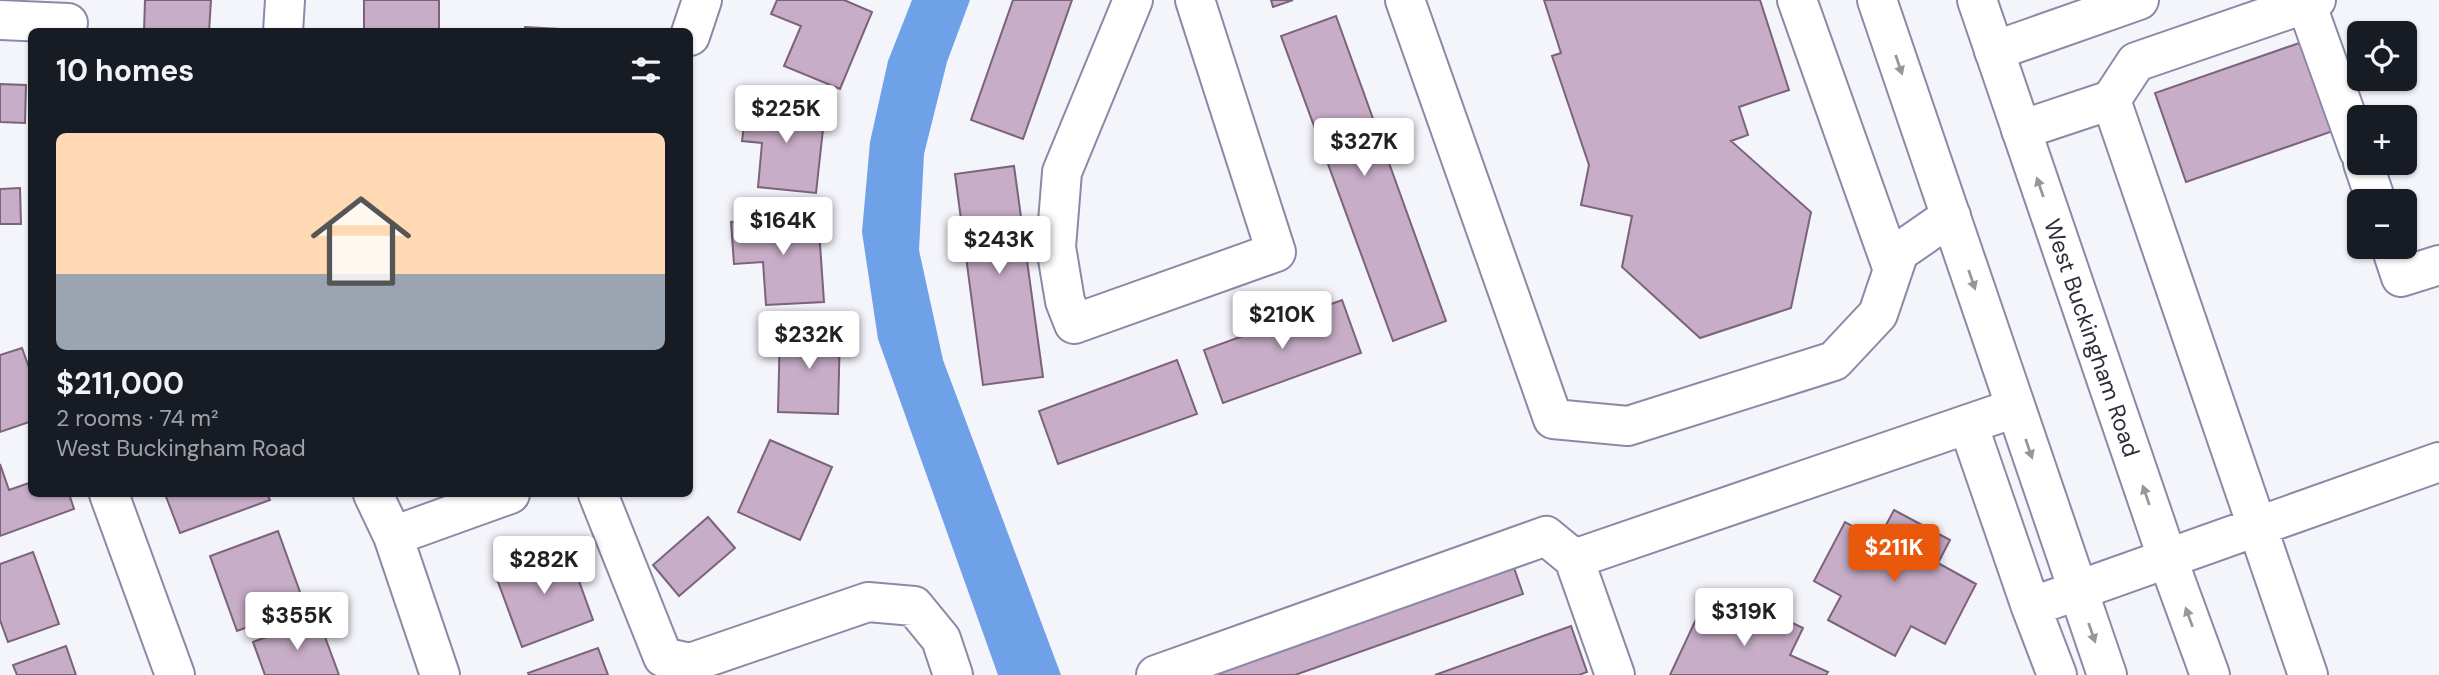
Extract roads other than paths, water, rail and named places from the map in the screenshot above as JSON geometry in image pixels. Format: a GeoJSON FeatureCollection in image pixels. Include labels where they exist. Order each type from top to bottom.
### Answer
{"type":"FeatureCollection","features":[{"type":"Feature","properties":{"kind":"main road"},"geometry":{"type":"LineString","coordinates":[[283,28],[285,0]]}},
{"type":"Feature","properties":{"kind":"main road"},"geometry":{"type":"LineString","coordinates":[[693,28],[702,0]]}},
{"type":"Feature","properties":{"kind":"main road"},"geometry":{"type":"LineString","coordinates":[[1133,0],[1062,172],[1056,247],[1065,301],[1074,324],[1276,252],[1195,0]]}},
{"type":"Feature","properties":{"kind":"main road"},"geometry":{"type":"LineString","coordinates":[[1405,0],[1553,419],[1628,426],[1834,361],[1878,314],[1899,252],[1951,216]]}},
{"type":"Feature","properties":{"kind":"main road"},"geometry":{"type":"LineString","coordinates":[[1797,0],[1893,270]]}},
{"type":"Feature","properties":{"kind":"main road"},"geometry":{"type":"LineString","coordinates":[[1877,0],[2107,675]]}},
{"type":"Feature","properties":{"kind":"main road","name":"West Buckingham Road"},"geometry":{"type":"LineString","coordinates":[[1976,0],[2210,675]]}},
{"type":"Feature","properties":{"kind":"main road"},"geometry":{"type":"LineString","coordinates":[[1994,51],[2139,0]]}},
{"type":"Feature","properties":{"kind":"main road"},"geometry":{"type":"LineString","coordinates":[[2021,130],[2111,100],[2136,62],[2311,2],[2347,114]]}},
{"type":"Feature","properties":{"kind":"main road"},"geometry":{"type":"LineString","coordinates":[[0,20],[68,18]]}},
{"type":"Feature","properties":{"kind":"main road"},"geometry":{"type":"LineString","coordinates":[[2111,100],[2308,675]]}},
{"type":"Feature","properties":{"kind":"main road"},"geometry":{"type":"LineString","coordinates":[[2395,259],[2401,277],[2439,265]]}},
{"type":"Feature","properties":{"kind":"main road"},"geometry":{"type":"LineString","coordinates":[[1574,559],[2015,408]]}},
{"type":"Feature","properties":{"kind":"main road"},"geometry":{"type":"LineString","coordinates":[[1968,424],[2057,675]]}},
{"type":"Feature","properties":{"kind":"main road"},"geometry":{"type":"LineString","coordinates":[[2031,607],[2439,462]]}},
{"type":"Feature","properties":{"kind":"main road"},"geometry":{"type":"LineString","coordinates":[[110,497],[174,675]]}},
{"type":"Feature","properties":{"kind":"main road"},"geometry":{"type":"LineString","coordinates":[[374,497],[393,536],[440,675]]}},
{"type":"Feature","properties":{"kind":"main road"},"geometry":{"type":"LineString","coordinates":[[393,536],[502,497]]}},
{"type":"Feature","properties":{"kind":"main road"},"geometry":{"type":"LineString","coordinates":[[599,497],[663,657],[690,663],[868,602],[914,606],[941,639],[953,675]]}},
{"type":"Feature","properties":{"kind":"main road"},"geometry":{"type":"LineString","coordinates":[[1156,675],[1546,536],[1574,559],[1615,675]]}},
{"type":"Feature","properties":{"kind":"water"},"geometry":{"type":"Polygon","coordinates":[[[912,0],[970,0],[947,62],[924,154],[919,250],[943,360],[1061,675],[998,675],[878,339],[862,232],[870,142],[888,61],[912,0]]]}}]}
